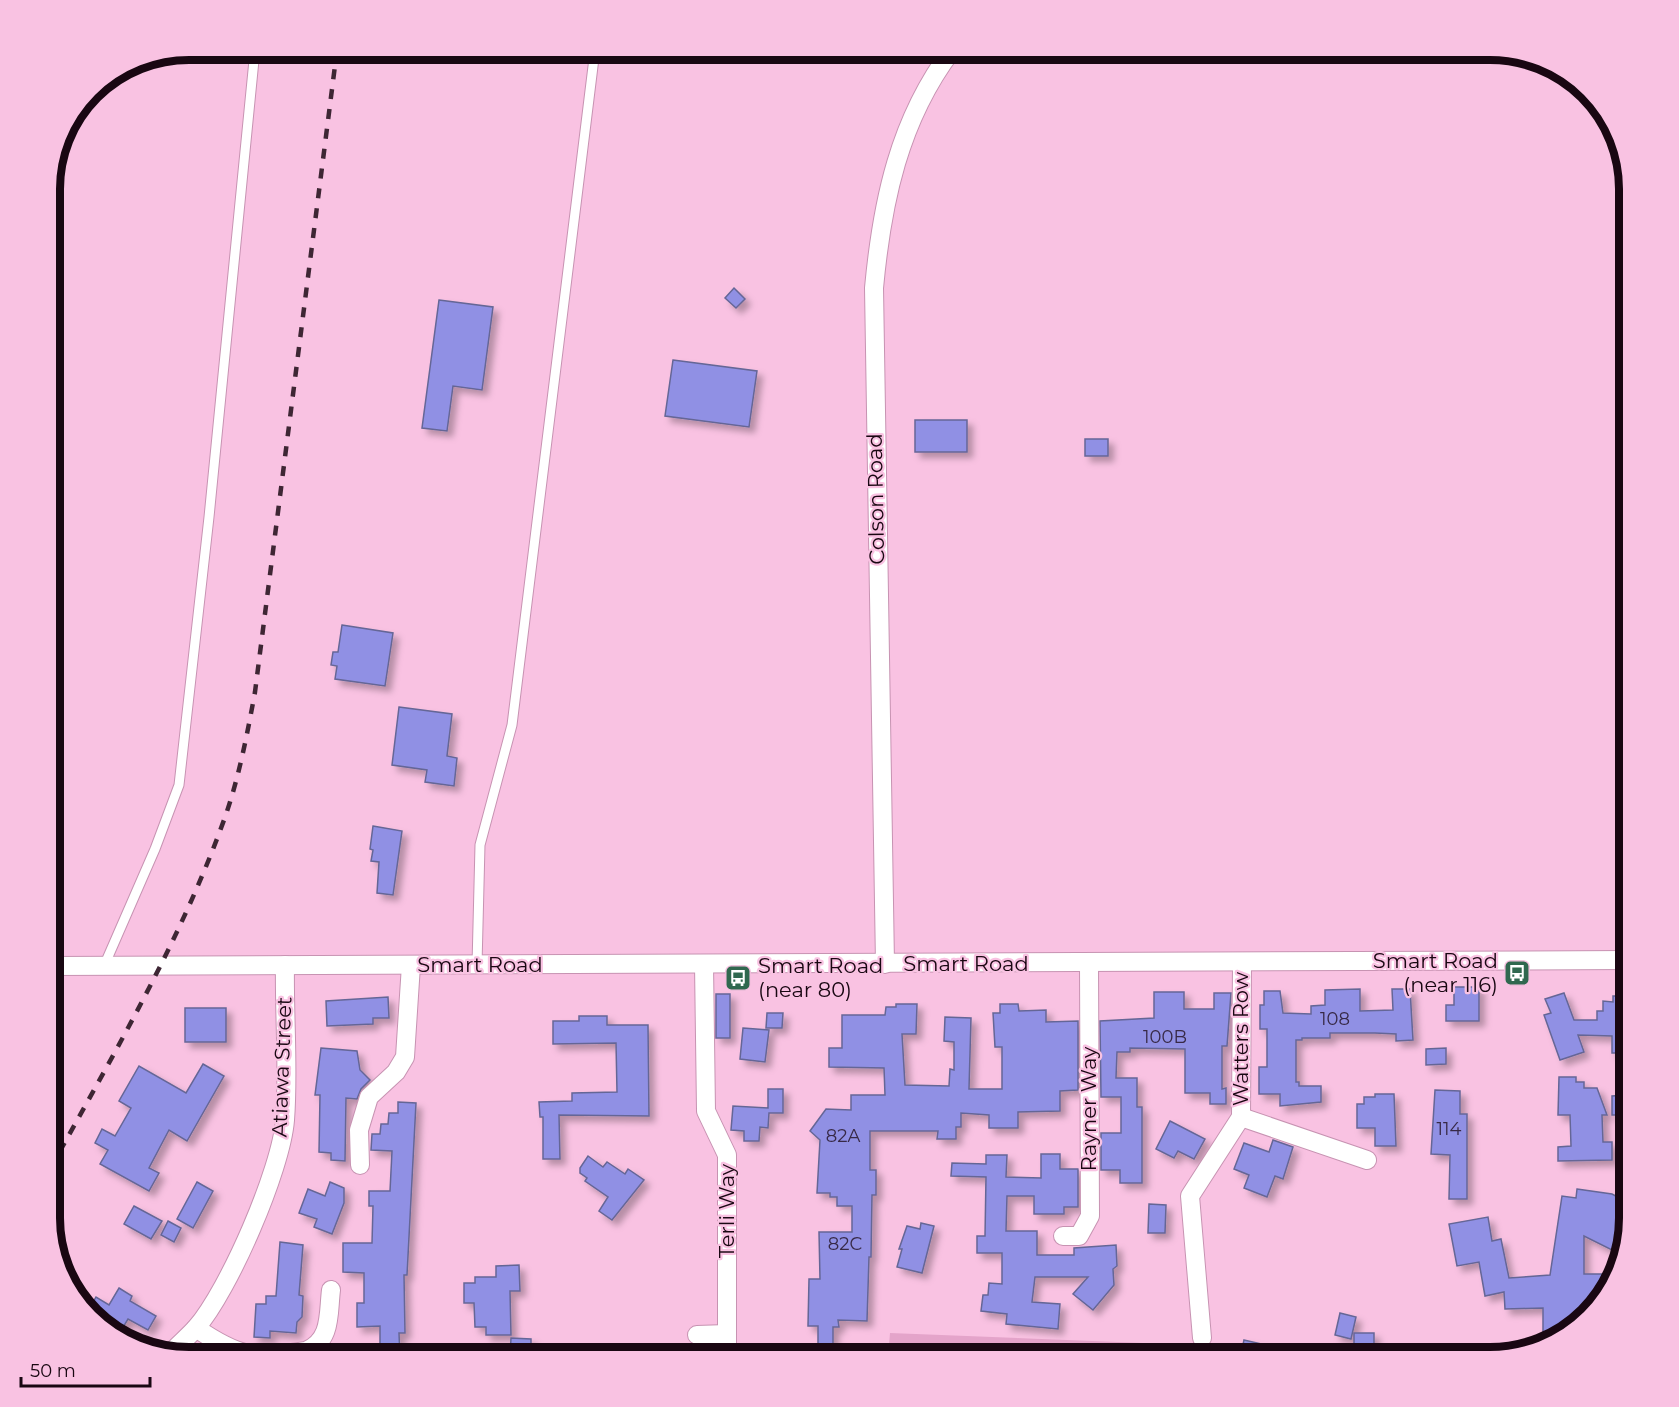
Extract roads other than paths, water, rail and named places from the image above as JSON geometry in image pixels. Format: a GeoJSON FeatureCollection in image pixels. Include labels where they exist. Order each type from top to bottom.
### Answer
{"type":"FeatureCollection","features":[{"type":"Feature","properties":{"kind":"street","name":"Colson Road"},"geometry":{"type":"LineString","coordinates":[[885,964],[874,288],[885,201],[896,160],[924,93],[945,60]]}},
{"type":"Feature","properties":{"kind":"street","name":"Smart Road"},"geometry":{"type":"LineString","coordinates":[[60,966],[1619,960]]}},
{"type":"Feature","properties":{"kind":"street","name":"Watters Row"},"geometry":{"type":"LineString","coordinates":[[1202,1338],[1190,1196],[1241,1117],[1242,962]]}},
{"type":"Feature","properties":{"kind":"street","name":"Rayner Way"},"geometry":{"type":"LineString","coordinates":[[1064,1236],[1079,1236],[1090,1216],[1089,963]]}},
{"type":"Feature","properties":{"kind":"street","name":"Terli Way"},"geometry":{"type":"LineString","coordinates":[[704,964],[706,1111],[727,1155],[727,1347]]}},
{"type":"Feature","properties":{"kind":"street","name":"Atiawa Street"},"geometry":{"type":"LineString","coordinates":[[177,1347],[196,1328],[226,1280],[249,1232],[280,1146],[285,1120],[285,965]]}},
{"type":"Feature","properties":{"kind":"street"},"geometry":{"type":"LineString","coordinates":[[360,1165],[358,1130],[369,1097],[396,1072],[405,1057],[411,966]]}},
{"type":"Feature","properties":{"kind":"street","name":"Watters Row"},"geometry":{"type":"LineString","coordinates":[[1241,1117],[1367,1160]]}},
{"type":"Feature","properties":{"kind":"street"},"geometry":{"type":"LineString","coordinates":[[316,1347],[327,1334],[331,1290]]}},
{"type":"Feature","properties":{"kind":"street"},"geometry":{"type":"LineString","coordinates":[[196,1328],[224,1347]]}},
{"type":"Feature","properties":{"kind":"street"},"geometry":{"type":"LineString","coordinates":[[697,1335],[727,1334]]}},
{"type":"Feature","properties":{"kind":"lane"},"geometry":{"type":"LineString","coordinates":[[104,966],[155,849],[179,785],[209,517],[254,60]]}},
{"type":"Feature","properties":{"kind":"lane"},"geometry":{"type":"LineString","coordinates":[[477,964],[480,845],[512,724],[594,60]]}},
{"type":"Feature","properties":{"kind":"railway"},"geometry":{"type":"LineString","coordinates":[[60,1151],[144,998],[187,910],[224,820],[238,772],[255,692],[336,60]]}},
{"type":"Feature","properties":{"kind":"place","name":"Smart Road (near 116)"},"geometry":{"type":"Point","coordinates":[1517,973]}},
{"type":"Feature","properties":{"kind":"place","name":"Smart Road (near 80)"},"geometry":{"type":"Point","coordinates":[738,978]}}]}
